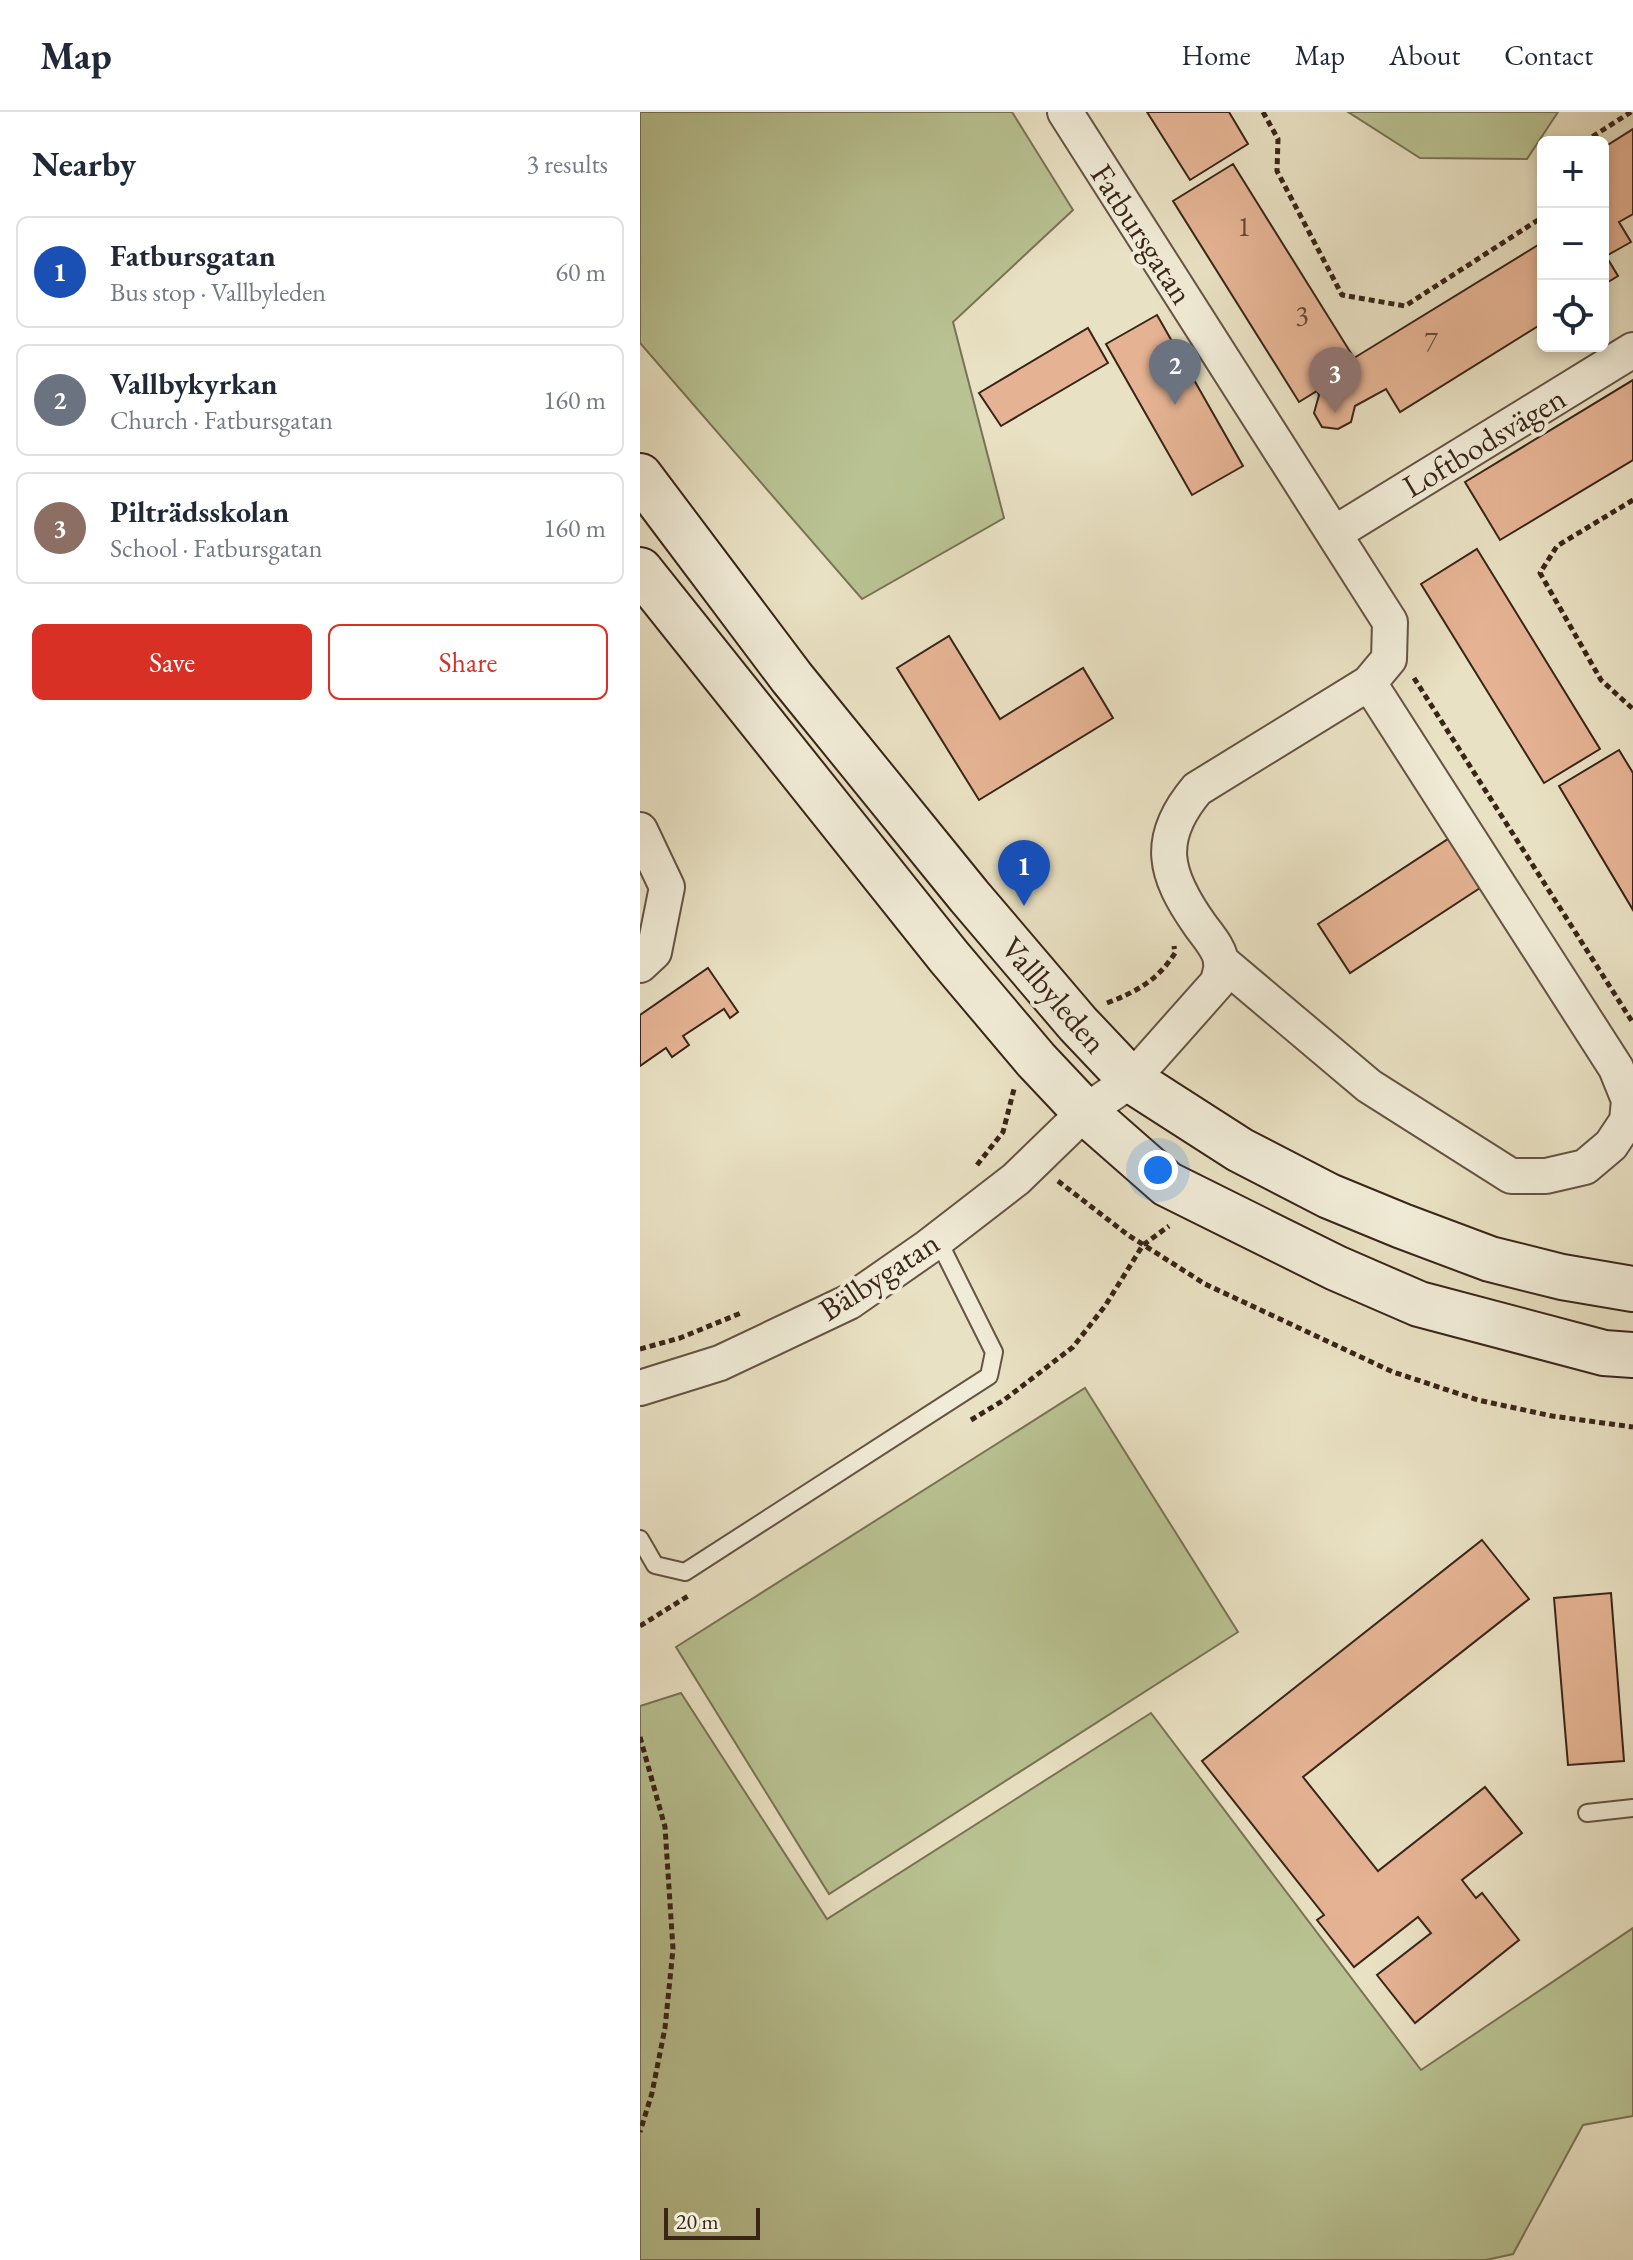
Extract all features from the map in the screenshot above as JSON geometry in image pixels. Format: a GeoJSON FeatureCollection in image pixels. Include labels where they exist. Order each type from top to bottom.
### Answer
{"type":"FeatureCollection","features":[{"type":"Feature","properties":{"kind":"main road","name":"Vallbyleden"},"geometry":{"type":"LineString","coordinates":[[640,476],[792,678],[969,896],[1078,1024],[1131,1080],[1240,1150],[1329,1196],[1490,1259],[1562,1277],[1633,1289]]}},
{"type":"Feature","properties":{"kind":"main road","name":"Vallbyleden"},"geometry":{"type":"LineString","coordinates":[[640,570],[949,957],[1036,1060],[1085,1112],[1167,1184],[1336,1268],[1419,1304],[1604,1353],[1633,1355]]}},
{"type":"Feature","properties":{"kind":"street","name":"Fatbursgatan"},"geometry":{"type":"LineString","coordinates":[[1065,112],[1390,622],[1379,671]]}},
{"type":"Feature","properties":{"kind":"street","name":"Loftbodsvägen"},"geometry":{"type":"LineString","coordinates":[[1335,533],[1633,350]]}},
{"type":"Feature","properties":{"kind":"street"},"geometry":{"type":"LineString","coordinates":[[1379,671],[1616,1068],[1629,1100],[1627,1121],[1611,1145],[1585,1167],[1546,1176],[1511,1176],[1369,1086],[1222,962],[1191,912],[1171,869],[1167,850],[1182,807],[1197,789],[1379,671]]}},
{"type":"Feature","properties":{"kind":"street"},"geometry":{"type":"LineString","coordinates":[[640,830],[667,887],[654,952],[640,965]]}},
{"type":"Feature","properties":{"kind":"street"},"geometry":{"type":"LineString","coordinates":[[1085,1112],[1131,1080],[1218,982],[1222,962]]}},
{"type":"Feature","properties":{"kind":"street","name":"Bälbygatan"},"geometry":{"type":"LineString","coordinates":[[640,1388],[720,1363],[849,1302],[938,1240],[1016,1179],[1085,1112]]}},
{"type":"Feature","properties":{"kind":"lane"},"geometry":{"type":"LineString","coordinates":[[640,1539],[655,1565],[685,1572],[989,1376],[994,1352],[938,1240]]}},
{"type":"Feature","properties":{"kind":"lane"},"geometry":{"type":"LineString","coordinates":[[1587,1813],[1633,1808]]}},
{"type":"Feature","properties":{"kind":"path"},"geometry":{"type":"LineString","coordinates":[[1263,112],[1278,139],[1277,171],[1342,295],[1405,306],[1538,220],[1541,208]]}},
{"type":"Feature","properties":{"kind":"path"},"geometry":{"type":"LineString","coordinates":[[1593,136],[1631,112]]}},
{"type":"Feature","properties":{"kind":"path"},"geometry":{"type":"LineString","coordinates":[[1633,500],[1557,546],[1540,573],[1601,680],[1633,709]]}},
{"type":"Feature","properties":{"kind":"path"},"geometry":{"type":"LineString","coordinates":[[1379,671],[1409,669],[1633,1023]]}},
{"type":"Feature","properties":{"kind":"path"},"geometry":{"type":"LineString","coordinates":[[1078,1024],[1102,1005],[1140,988],[1164,971],[1175,953],[1173,941]]}},
{"type":"Feature","properties":{"kind":"path"},"geometry":{"type":"LineString","coordinates":[[975,1167],[1003,1132],[1055,1179],[1143,1245],[1245,1305],[1393,1372],[1478,1400],[1552,1416],[1633,1427]]}},
{"type":"Feature","properties":{"kind":"path"},"geometry":{"type":"LineString","coordinates":[[1143,1245],[1173,1223]]}},
{"type":"Feature","properties":{"kind":"path"},"geometry":{"type":"LineString","coordinates":[[640,1349],[680,1338],[752,1309]]}},
{"type":"Feature","properties":{"kind":"path"},"geometry":{"type":"LineString","coordinates":[[640,1737],[665,1827],[673,1949],[665,2028],[652,2093],[640,2132]]}},
{"type":"Feature","properties":{"kind":"green space"},"geometry":{"type":"Polygon","coordinates":[[[640,112],[1012,112],[1073,210],[953,322],[1004,518],[862,599],[640,343],[640,112]]]}},
{"type":"Feature","properties":{"kind":"green space"},"geometry":{"type":"Polygon","coordinates":[[[1348,112],[1558,112],[1542,136],[1537,136],[1537,144],[1527,159],[1420,158],[1348,112]]]}},
{"type":"Feature","properties":{"kind":"green space"},"geometry":{"type":"Polygon","coordinates":[[[1085,1388],[1238,1632],[829,1894],[676,1647],[1085,1388]]]}},
{"type":"Feature","properties":{"kind":"green space"},"geometry":{"type":"Polygon","coordinates":[[[681,1693],[827,1919],[1151,1713],[1421,2070],[1633,1928],[1633,2116],[1583,2125],[1513,2254],[1486,2260],[640,2260],[640,1706],[681,1693]]]}},
{"type":"Feature","properties":{"kind":"building"},"geometry":{"type":"Polygon","coordinates":[[[1147,112],[1229,112],[1248,144],[1190,180],[1147,112]]]}},
{"type":"Feature","properties":{"kind":"building"},"geometry":{"type":"Polygon","coordinates":[[[1633,129],[1633,214],[1619,222],[1631,242],[1609,254],[1609,208],[1609,144],[1633,129]]]}},
{"type":"Feature","properties":{"kind":"building"},"geometry":{"type":"Polygon","coordinates":[[[1233,164],[1354,358],[1537,246],[1537,327],[1400,412],[1386,389],[1355,406],[1351,422],[1338,429],[1322,427],[1314,413],[1319,395],[1317,391],[1299,402],[1173,201],[1233,164]]]}},
{"type":"Feature","properties":{"kind":"building"},"geometry":{"type":"Polygon","coordinates":[[[1609,261],[1618,276],[1609,281],[1609,261]]]}},
{"type":"Feature","properties":{"kind":"building"},"geometry":{"type":"Polygon","coordinates":[[[1157,315],[1243,466],[1192,495],[1106,344],[1157,315]]]}},
{"type":"Feature","properties":{"kind":"building"},"geometry":{"type":"Polygon","coordinates":[[[1088,328],[1108,363],[1001,426],[979,393],[1088,328]]]}},
{"type":"Feature","properties":{"kind":"building"},"geometry":{"type":"Polygon","coordinates":[[[1633,380],[1633,460],[1500,540],[1465,482],[1633,380]]]}},
{"type":"Feature","properties":{"kind":"building"},"geometry":{"type":"Polygon","coordinates":[[[1477,549],[1600,749],[1544,783],[1421,584],[1477,549]]]}},
{"type":"Feature","properties":{"kind":"building"},"geometry":{"type":"Polygon","coordinates":[[[949,636],[1000,719],[1083,668],[1113,718],[979,800],[897,668],[949,636]]]}},
{"type":"Feature","properties":{"kind":"building"},"geometry":{"type":"Polygon","coordinates":[[[1619,750],[1633,773],[1633,910],[1559,786],[1619,750]]]}},
{"type":"Feature","properties":{"kind":"building"},"geometry":{"type":"Polygon","coordinates":[[[1448,839],[1480,888],[1350,973],[1318,924],[1448,839]]]}},
{"type":"Feature","properties":{"kind":"building"},"geometry":{"type":"Polygon","coordinates":[[[708,968],[738,1012],[730,1018],[724,1009],[683,1036],[689,1045],[672,1057],[666,1048],[640,1066],[640,1015],[708,968]]]}},
{"type":"Feature","properties":{"kind":"building"},"geometry":{"type":"Polygon","coordinates":[[[1482,1540],[1529,1599],[1303,1777],[1378,1871],[1485,1787],[1522,1833],[1462,1880],[1476,1898],[1482,1893],[1519,1940],[1415,2023],[1377,1975],[1431,1933],[1418,1917],[1354,1967],[1317,1920],[1324,1915],[1202,1761],[1482,1540]]]}},
{"type":"Feature","properties":{"kind":"building"},"geometry":{"type":"Polygon","coordinates":[[[1611,1593],[1624,1761],[1568,1765],[1554,1598],[1611,1593]]]}},
{"type":"Feature","properties":{"kind":"place","name":"Vallbykyrkan"},"geometry":{"type":"Point","coordinates":[1175,405]}},
{"type":"Feature","properties":{"kind":"place","name":"Pilträdsskolan"},"geometry":{"type":"Point","coordinates":[1335,413]}},
{"type":"Feature","properties":{"kind":"place","name":"Fatbursgatan"},"geometry":{"type":"Point","coordinates":[1024,906]}}]}
